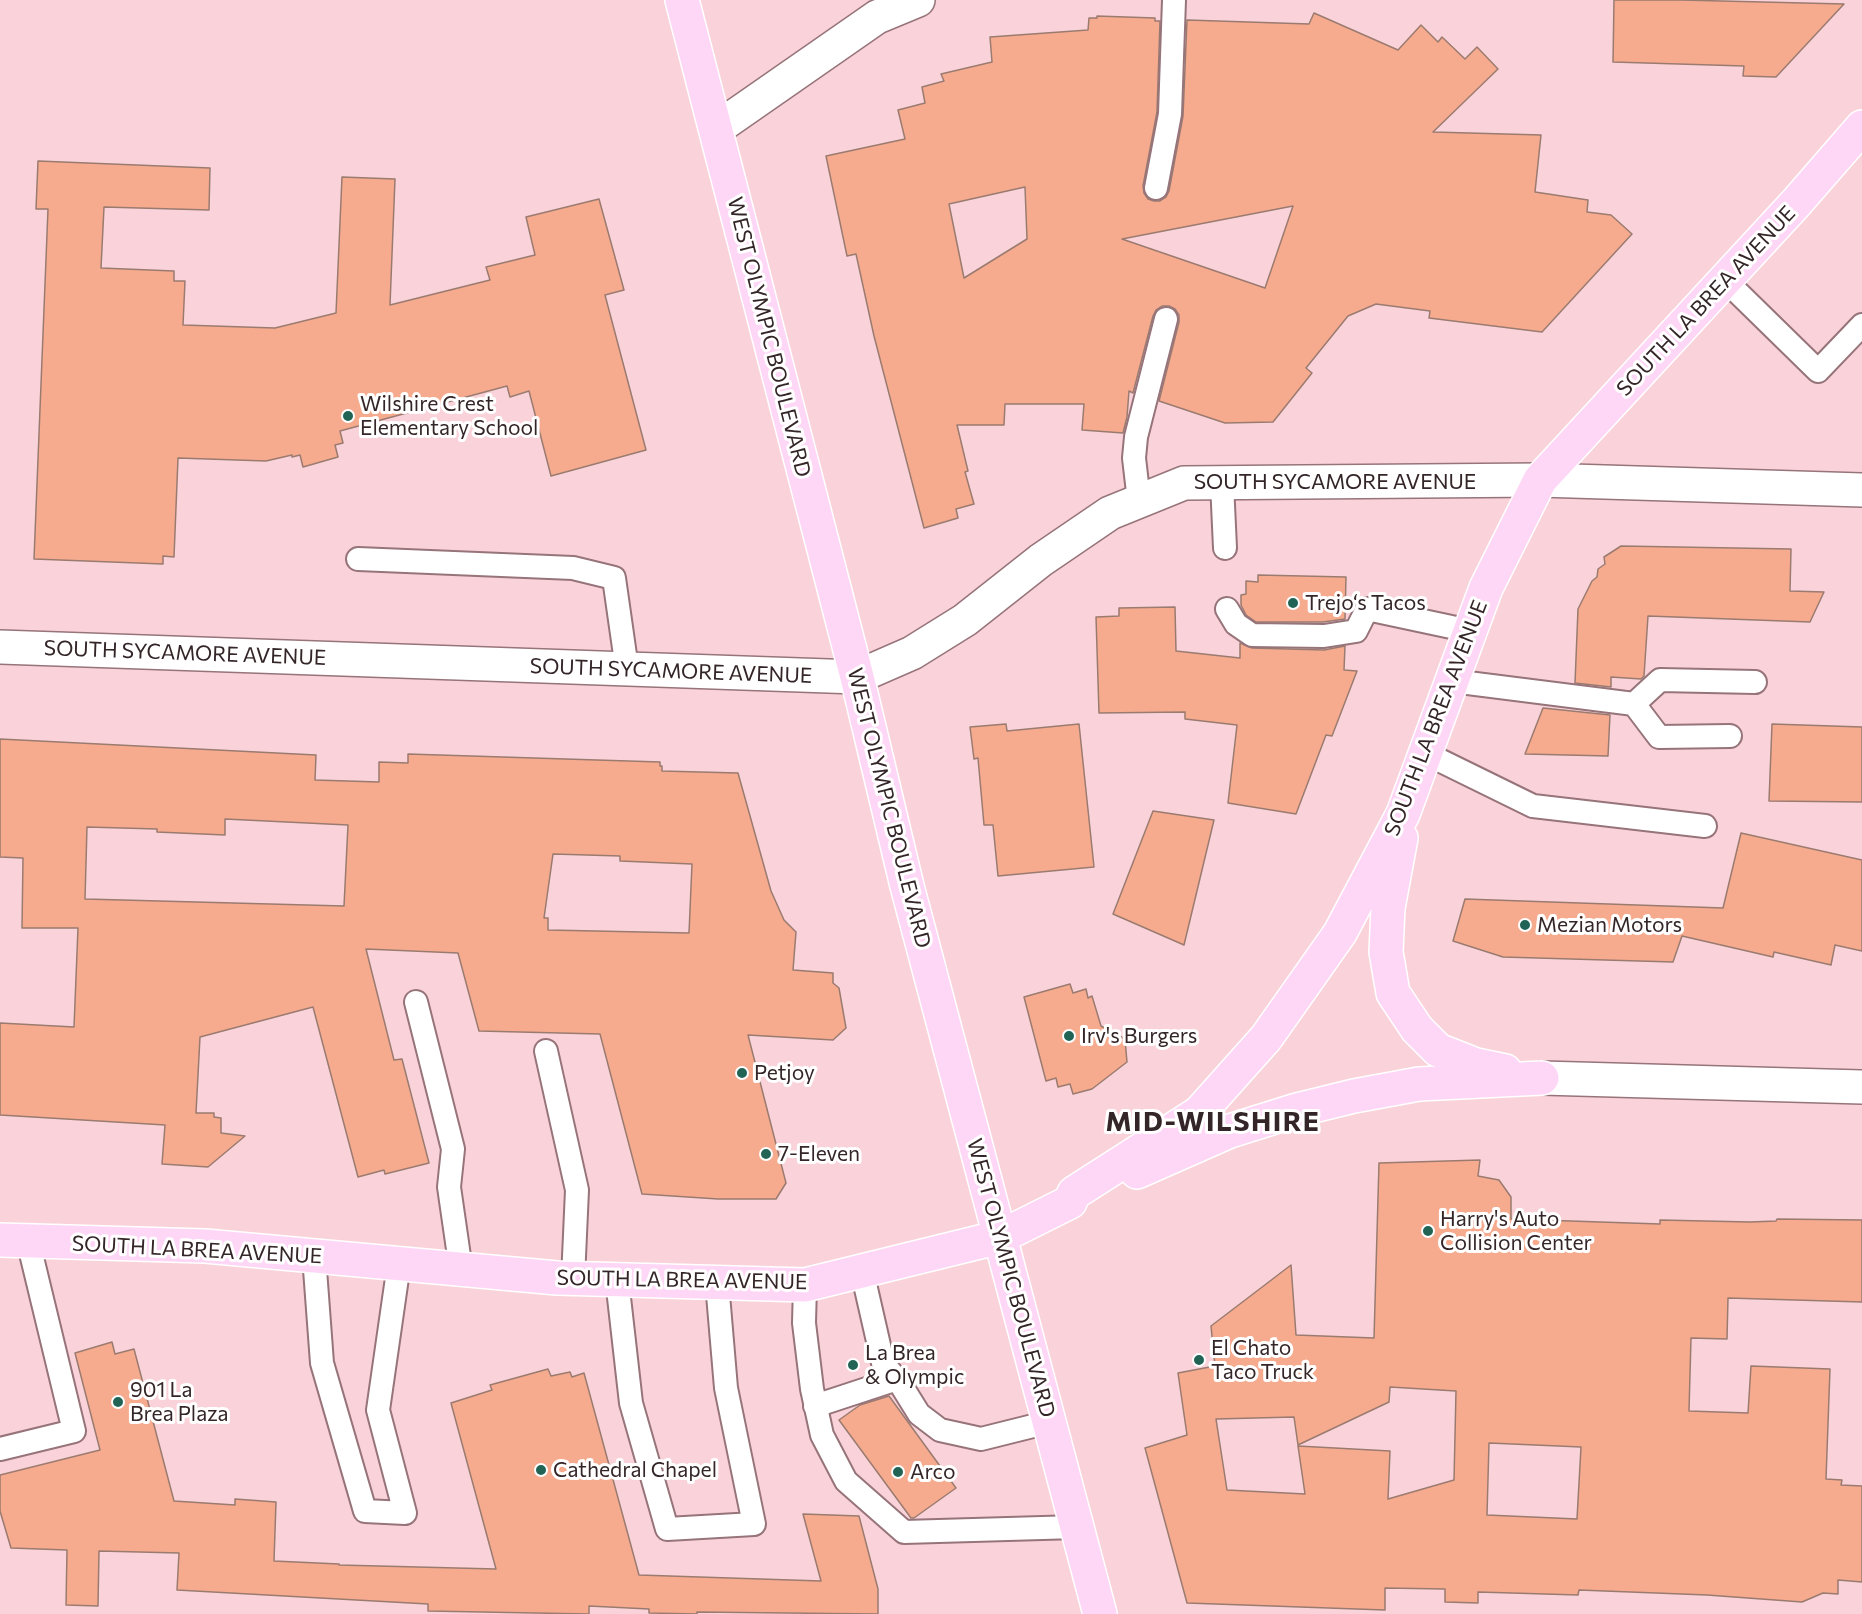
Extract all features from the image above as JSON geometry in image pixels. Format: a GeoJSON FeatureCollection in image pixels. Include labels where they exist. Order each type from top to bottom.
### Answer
{"type":"FeatureCollection","features":[{"type":"Feature","properties":{"kind":"main road","name":"WEST OLYMPIC BOULEVARD"},"geometry":{"type":"LineString","coordinates":[[682,0],[857,677],[907,886],[1100,1614]]}},
{"type":"Feature","properties":{"kind":"main road","name":"SOUTH LA BREA AVENUE"},"geometry":{"type":"LineString","coordinates":[[14,1241],[205,1246],[573,1279],[805,1286],[1000,1237],[1070,1202],[1074,1193],[1199,1113],[1266,1038],[1340,933],[1403,814],[1486,588],[1540,480],[1796,203],[1862,127]]}},
{"type":"Feature","properties":{"kind":"main road"},"geometry":{"type":"LineString","coordinates":[[1403,814],[1400,851],[1388,908],[1386,952],[1393,993],[1417,1029],[1438,1050],[1476,1065],[1542,1078]]}},
{"type":"Feature","properties":{"kind":"main road"},"geometry":{"type":"LineString","coordinates":[[1070,1202],[1230,1131],[1297,1110],[1354,1096],[1419,1084],[1542,1078]]}},
{"type":"Feature","properties":{"kind":"street"},"geometry":{"type":"LineString","coordinates":[[716,129],[877,17],[918,0]]}},
{"type":"Feature","properties":{"kind":"street","name":"SOUTH SYCAMORE AVENUE"},"geometry":{"type":"LineString","coordinates":[[0,647],[857,677],[912,653],[956,626],[1041,560],[1110,513],[1184,483],[1540,480],[1862,490]]}},
{"type":"Feature","properties":{"kind":"street"},"geometry":{"type":"LineString","coordinates":[[1542,1078],[1862,1088]]}},
{"type":"Feature","properties":{"kind":"lane"},"geometry":{"type":"LineString","coordinates":[[1156,188],[1170,114],[1174,0]]}},
{"type":"Feature","properties":{"kind":"lane"},"geometry":{"type":"LineString","coordinates":[[1725,280],[1818,370],[1862,325]]}},
{"type":"Feature","properties":{"kind":"lane"},"geometry":{"type":"LineString","coordinates":[[1139,501],[1134,458],[1136,437],[1166,319]]}},
{"type":"Feature","properties":{"kind":"lane"},"geometry":{"type":"LineString","coordinates":[[1222,483],[1225,548]]}},
{"type":"Feature","properties":{"kind":"lane"},"geometry":{"type":"LineString","coordinates":[[358,559],[573,568],[614,578],[627,669]]}},
{"type":"Feature","properties":{"kind":"lane"},"geometry":{"type":"LineString","coordinates":[[1227,609],[1236,624],[1252,635],[1324,636],[1356,631],[1367,609],[1470,631]]}},
{"type":"Feature","properties":{"kind":"lane"},"geometry":{"type":"LineString","coordinates":[[1634,704],[1660,680],[1755,682]]}},
{"type":"Feature","properties":{"kind":"lane"},"geometry":{"type":"LineString","coordinates":[[1452,681],[1634,704],[1659,737],[1730,736]]}},
{"type":"Feature","properties":{"kind":"lane"},"geometry":{"type":"LineString","coordinates":[[1425,753],[1533,806],[1705,826]]}},
{"type":"Feature","properties":{"kind":"lane"},"geometry":{"type":"LineString","coordinates":[[416,1002],[453,1149],[449,1186],[461,1270]]}},
{"type":"Feature","properties":{"kind":"lane"},"geometry":{"type":"LineString","coordinates":[[546,1051],[577,1190],[573,1279]]}},
{"type":"Feature","properties":{"kind":"lane"},"geometry":{"type":"LineString","coordinates":[[0,1449],[74,1431],[14,1241]]}},
{"type":"Feature","properties":{"kind":"lane"},"geometry":{"type":"LineString","coordinates":[[314,1256],[322,1362],[338,1424],[365,1511],[405,1512],[378,1410],[399,1264]]}},
{"type":"Feature","properties":{"kind":"lane"},"geometry":{"type":"LineString","coordinates":[[862,1271],[883,1363],[897,1379],[919,1414],[940,1430],[981,1439],[1049,1422]]}},
{"type":"Feature","properties":{"kind":"lane"},"geometry":{"type":"LineString","coordinates":[[617,1280],[631,1403],[667,1529],[754,1524],[726,1388],[717,1283]]}},
{"type":"Feature","properties":{"kind":"lane"},"geometry":{"type":"LineString","coordinates":[[805,1286],[804,1323],[815,1406],[822,1436],[846,1481],[904,1532],[1077,1527]]}},
{"type":"Feature","properties":{"kind":"lane"},"geometry":{"type":"LineString","coordinates":[[815,1406],[897,1379]]}},
{"type":"Feature","properties":{"kind":"building"},"geometry":{"type":"Polygon","coordinates":[[[1614,0],[1844,4],[1776,77],[1743,76],[1744,66],[1613,62],[1614,0]]]}},
{"type":"Feature","properties":{"kind":"building"},"geometry":{"type":"Polygon","coordinates":[[[1314,13],[1398,50],[1421,25],[1438,42],[1442,37],[1465,59],[1477,47],[1498,69],[1433,132],[1541,135],[1535,192],[1588,200],[1587,212],[1611,215],[1632,234],[1542,332],[1429,318],[1430,311],[1376,304],[1348,316],[1306,368],[1312,373],[1273,422],[1225,423],[1159,401],[1179,322],[1179,315],[1175,309],[1162,306],[1153,316],[1133,393],[1129,391],[1123,433],[1082,430],[1084,404],[1005,404],[1004,425],[957,425],[968,471],[965,472],[974,504],[956,509],[958,518],[924,528],[874,336],[856,254],[847,256],[826,156],[905,139],[898,110],[925,103],[922,87],[944,81],[941,74],[992,62],[990,37],[1088,30],[1089,18],[1097,18],[1097,16],[1155,18],[1155,21],[1160,21],[1157,112],[1143,186],[1148,199],[1160,201],[1169,191],[1183,116],[1187,20],[1309,24],[1314,13]],[[1025,187],[949,204],[964,278],[1027,239],[1025,187]],[[1293,206],[1122,239],[1265,288],[1293,206]]]}},
{"type":"Feature","properties":{"kind":"building"},"geometry":{"type":"Polygon","coordinates":[[[38,161],[210,168],[209,210],[104,207],[101,268],[174,271],[174,281],[185,281],[183,325],[275,328],[336,313],[342,177],[395,179],[390,305],[490,280],[486,267],[535,255],[526,217],[599,199],[624,290],[605,295],[646,450],[551,476],[529,391],[510,397],[507,386],[340,431],[343,443],[335,445],[338,457],[303,467],[300,455],[266,461],[178,458],[174,557],[163,556],[163,564],[34,559],[48,209],[36,209],[38,161]]]}},
{"type":"Feature","properties":{"kind":"building"},"geometry":{"type":"Polygon","coordinates":[[[1621,546],[1791,549],[1790,591],[1824,592],[1810,622],[1648,616],[1644,676],[1641,679],[1611,677],[1611,687],[1575,683],[1578,609],[1592,581],[1597,577],[1598,569],[1605,564],[1604,557],[1621,546]]]}},
{"type":"Feature","properties":{"kind":"building","name":"Trejo‘s Tacos"},"geometry":{"type":"Polygon","coordinates":[[[1258,575],[1346,577],[1345,619],[1323,622],[1256,622],[1246,615],[1241,605],[1241,595],[1246,594],[1246,581],[1258,582],[1258,575]]]}},
{"type":"Feature","properties":{"kind":"building"},"geometry":{"type":"Polygon","coordinates":[[[1175,607],[1176,651],[1240,658],[1240,643],[1252,648],[1324,650],[1345,646],[1344,670],[1357,671],[1332,736],[1326,735],[1296,814],[1228,803],[1237,725],[1185,719],[1185,712],[1099,713],[1096,617],[1119,616],[1119,608],[1175,607]]]}},
{"type":"Feature","properties":{"kind":"building"},"geometry":{"type":"Polygon","coordinates":[[[1543,708],[1610,715],[1608,756],[1525,754],[1543,708]]]}},
{"type":"Feature","properties":{"kind":"building"},"geometry":{"type":"Polygon","coordinates":[[[1006,724],[1007,731],[1079,724],[1094,867],[998,876],[993,825],[984,825],[978,758],[974,759],[970,727],[1006,724]]]}},
{"type":"Feature","properties":{"kind":"building"},"geometry":{"type":"Polygon","coordinates":[[[1772,724],[1862,727],[1862,802],[1769,801],[1772,724]]]}},
{"type":"Feature","properties":{"kind":"building"},"geometry":{"type":"Polygon","coordinates":[[[0,739],[316,755],[315,780],[379,782],[379,762],[408,763],[408,754],[660,762],[662,771],[738,773],[771,891],[784,920],[796,932],[793,970],[833,973],[833,983],[839,988],[846,1028],[833,1040],[748,1035],[786,1183],[776,1199],[718,1199],[642,1194],[600,1034],[479,1031],[458,953],[366,949],[394,1060],[402,1059],[429,1163],[385,1174],[384,1170],[358,1177],[313,1007],[200,1037],[196,1113],[214,1113],[214,1117],[221,1118],[221,1133],[245,1136],[208,1167],[162,1164],[165,1125],[0,1115],[0,1023],[74,1027],[78,928],[22,928],[23,858],[0,857],[0,739]],[[225,819],[225,835],[157,832],[157,829],[87,827],[85,899],[344,906],[348,825],[225,819]],[[553,854],[544,918],[548,918],[548,930],[689,933],[692,864],[620,861],[620,856],[553,854]]]}},
{"type":"Feature","properties":{"kind":"building"},"geometry":{"type":"Polygon","coordinates":[[[1153,811],[1214,820],[1184,945],[1113,914],[1153,811]]]}},
{"type":"Feature","properties":{"kind":"building"},"geometry":{"type":"Polygon","coordinates":[[[1741,833],[1862,860],[1862,951],[1835,945],[1831,965],[1774,952],[1773,957],[1682,936],[1673,962],[1503,957],[1453,941],[1465,899],[1723,908],[1741,833]]]}},
{"type":"Feature","properties":{"kind":"building"},"geometry":{"type":"Polygon","coordinates":[[[1070,984],[1073,993],[1086,989],[1088,998],[1092,996],[1101,1026],[1125,1039],[1127,1062],[1092,1089],[1073,1094],[1070,1084],[1058,1087],[1056,1078],[1046,1081],[1024,997],[1070,984]]]}},
{"type":"Feature","properties":{"kind":"building"},"geometry":{"type":"Polygon","coordinates":[[[1480,1160],[1478,1176],[1499,1180],[1511,1197],[1511,1219],[1660,1224],[1660,1220],[1750,1222],[1776,1221],[1777,1219],[1862,1220],[1862,1302],[1728,1298],[1727,1339],[1691,1338],[1689,1411],[1748,1413],[1751,1366],[1830,1369],[1826,1479],[1842,1480],[1841,1485],[1862,1486],[1862,1582],[1838,1580],[1838,1594],[1823,1593],[1802,1602],[1707,1595],[1579,1590],[1578,1595],[1478,1592],[1478,1603],[1445,1602],[1445,1589],[1385,1588],[1385,1610],[1187,1603],[1145,1448],[1187,1435],[1178,1373],[1215,1366],[1211,1326],[1291,1265],[1296,1335],[1374,1338],[1379,1163],[1480,1160]],[[1390,1387],[1389,1402],[1298,1445],[1294,1417],[1216,1419],[1227,1490],[1305,1494],[1298,1446],[1390,1451],[1388,1499],[1454,1480],[1456,1391],[1390,1387]],[[1489,1443],[1487,1515],[1577,1519],[1581,1447],[1489,1443]]]}},
{"type":"Feature","properties":{"kind":"building"},"geometry":{"type":"Polygon","coordinates":[[[112,1342],[115,1354],[134,1349],[174,1501],[235,1505],[235,1499],[276,1502],[274,1561],[496,1569],[451,1403],[492,1390],[490,1385],[548,1369],[551,1376],[570,1372],[572,1377],[584,1373],[639,1575],[821,1581],[803,1514],[859,1516],[878,1589],[878,1614],[649,1613],[649,1609],[589,1606],[589,1614],[428,1611],[428,1604],[177,1590],[179,1553],[99,1551],[98,1606],[66,1605],[67,1550],[11,1548],[0,1511],[0,1475],[100,1450],[75,1353],[112,1342]]]}},
{"type":"Feature","properties":{"kind":"building"},"geometry":{"type":"Polygon","coordinates":[[[889,1396],[956,1488],[914,1518],[911,1518],[839,1420],[860,1405],[889,1396]]]}},
{"type":"Feature","properties":{"kind":"place","name":"Wilshire Crest Elementary School"},"geometry":{"type":"Point","coordinates":[348,416]}},
{"type":"Feature","properties":{"kind":"place","name":"Trejo‘s Tacos"},"geometry":{"type":"Point","coordinates":[1293,603]}},
{"type":"Feature","properties":{"kind":"place","name":"Mezian Motors"},"geometry":{"type":"Point","coordinates":[1525,925]}},
{"type":"Feature","properties":{"kind":"place","name":"Irv's Burgers"},"geometry":{"type":"Point","coordinates":[1069,1036]}},
{"type":"Feature","properties":{"kind":"place","name":"Petjoy"},"geometry":{"type":"Point","coordinates":[742,1073]}},
{"type":"Feature","properties":{"kind":"place","name":"7-Eleven"},"geometry":{"type":"Point","coordinates":[766,1154]}},
{"type":"Feature","properties":{"kind":"place","name":"Harry's Auto Collision Center"},"geometry":{"type":"Point","coordinates":[1428,1231]}},
{"type":"Feature","properties":{"kind":"place","name":"El Chato Taco Truck"},"geometry":{"type":"Point","coordinates":[1199,1360]}},
{"type":"Feature","properties":{"kind":"place","name":"La Brea & Olympic"},"geometry":{"type":"Point","coordinates":[853,1365]}},
{"type":"Feature","properties":{"kind":"place","name":"901 La Brea Plaza"},"geometry":{"type":"Point","coordinates":[118,1402]}},
{"type":"Feature","properties":{"kind":"place","name":"Cathedral Chapel"},"geometry":{"type":"Point","coordinates":[541,1470]}},
{"type":"Feature","properties":{"kind":"place","name":"Arco"},"geometry":{"type":"Point","coordinates":[898,1472]}},
{"type":"Feature","properties":{"kind":"district","name":"MID-WILSHIRE"},"geometry":{"type":"Point","coordinates":[1213,1122]}}]}
